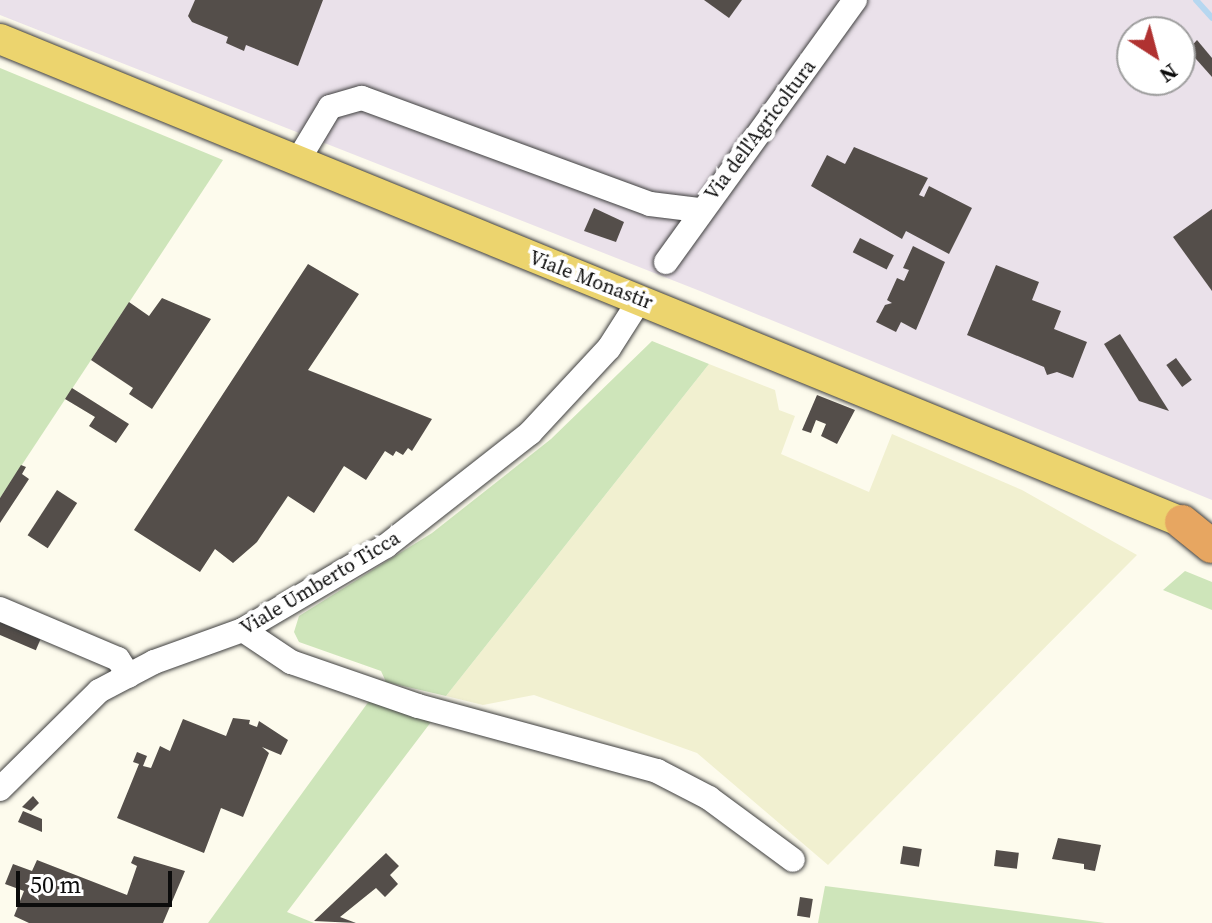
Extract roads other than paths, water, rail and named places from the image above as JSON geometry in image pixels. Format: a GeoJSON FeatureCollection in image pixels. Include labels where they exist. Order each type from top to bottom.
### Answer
{"type":"FeatureCollection","features":[{"type":"Feature","properties":{"kind":"highway"},"geometry":{"type":"LineString","coordinates":[[1197,524],[1212,546]]}},
{"type":"Feature","properties":{"kind":"main road","name":"Viale Monastir"},"geometry":{"type":"LineString","coordinates":[[0,39],[297,162],[1197,524]]}},
{"type":"Feature","properties":{"kind":"street","name":"Via dell'Agricoltura"},"geometry":{"type":"LineString","coordinates":[[666,262],[699,210],[855,0]]}},
{"type":"Feature","properties":{"kind":"street"},"geometry":{"type":"LineString","coordinates":[[297,162],[330,107],[362,98],[650,204],[699,210]]}},
{"type":"Feature","properties":{"kind":"street","name":"Viale Umberto Ticca"},"geometry":{"type":"LineString","coordinates":[[0,789],[99,691],[243,630],[386,546],[530,433],[609,348],[641,298]]}},
{"type":"Feature","properties":{"kind":"street"},"geometry":{"type":"LineString","coordinates":[[0,609],[118,659],[129,676]]}},
{"type":"Feature","properties":{"kind":"street"},"geometry":{"type":"LineString","coordinates":[[243,630],[291,662],[382,694],[657,771],[709,798],[793,860]]}},
{"type":"Feature","properties":{"kind":"waterway"},"geometry":{"type":"LineString","coordinates":[[1196,0],[1212,18]]}}]}
